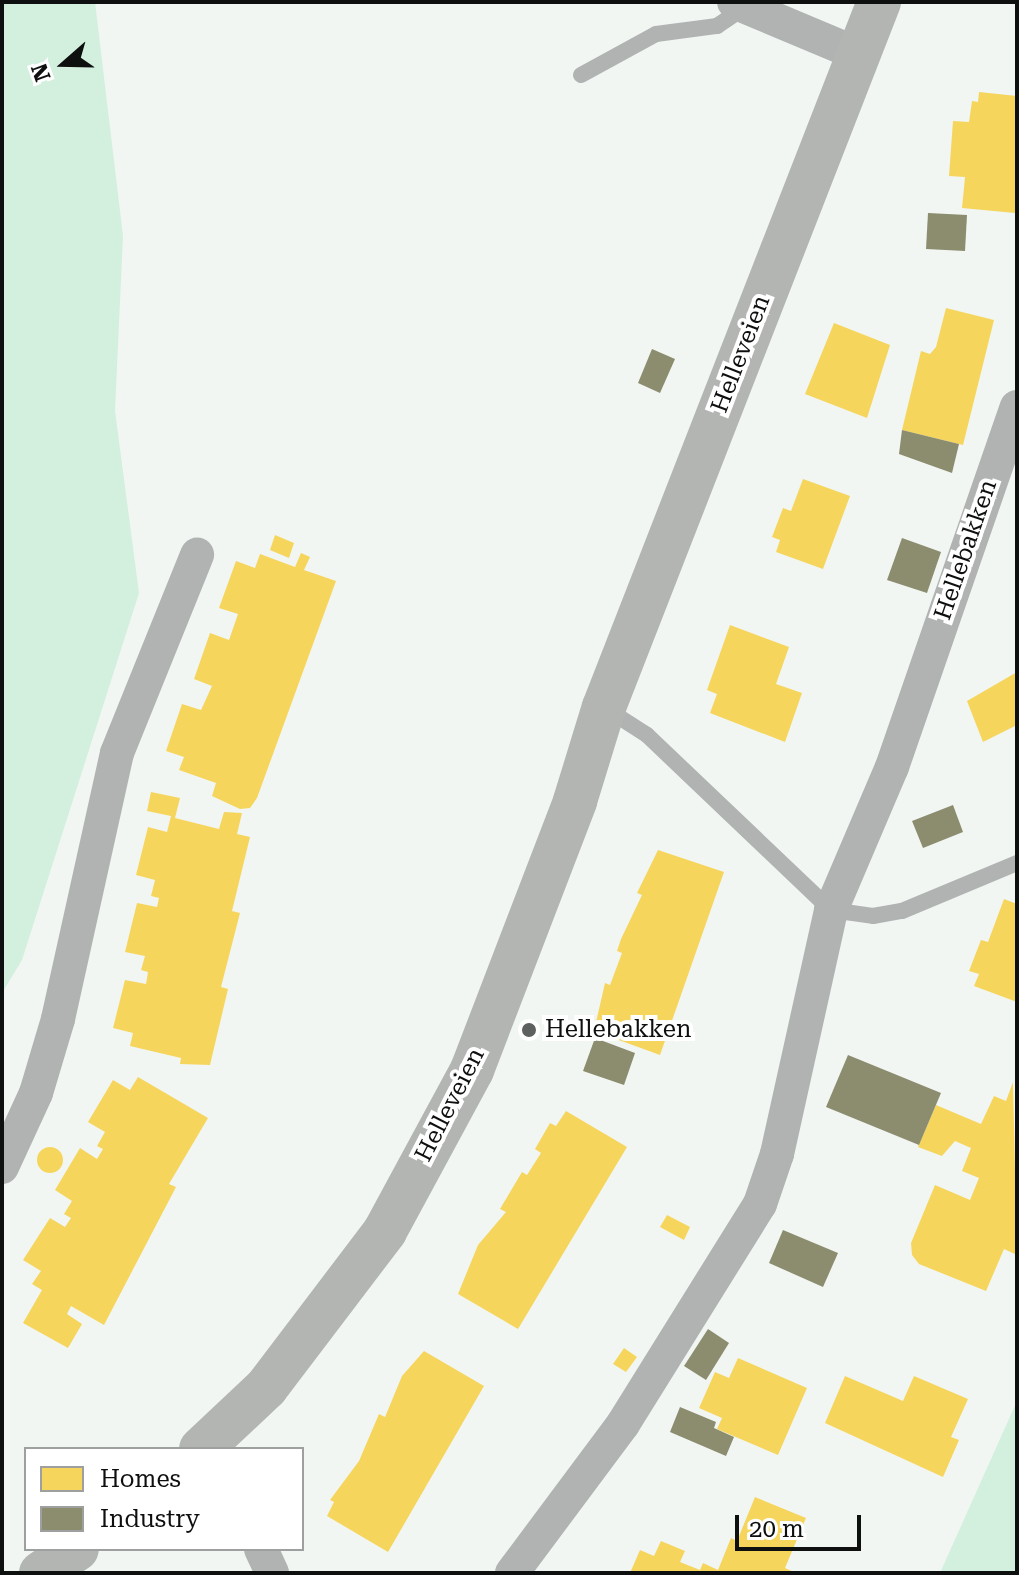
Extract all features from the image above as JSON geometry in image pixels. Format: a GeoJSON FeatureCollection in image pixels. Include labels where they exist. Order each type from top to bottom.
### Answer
{"type":"FeatureCollection","features":[{"type":"Feature","properties":{"kind":"main road","name":"Helleveien"},"geometry":{"type":"LineString","coordinates":[[206,1447],[266,1388],[385,1231],[472,1070],[575,801],[604,707],[879,2]]}},
{"type":"Feature","properties":{"kind":"main road"},"geometry":{"type":"LineString","coordinates":[[41,1573],[74,1551]]}},
{"type":"Feature","properties":{"kind":"street"},"geometry":{"type":"LineString","coordinates":[[739,5],[858,54]]}},
{"type":"Feature","properties":{"kind":"street","name":"Hellebakken"},"geometry":{"type":"LineString","coordinates":[[512,1573],[623,1424],[704,1303],[760,1204],[777,1154],[831,910],[892,767],[1016,412]]}},
{"type":"Feature","properties":{"kind":"street"},"geometry":{"type":"LineString","coordinates":[[2,1167],[36,1093],[58,1019],[117,753],[197,555]]}},
{"type":"Feature","properties":{"kind":"street"},"geometry":{"type":"LineString","coordinates":[[262,1551],[272,1573]]}},
{"type":"Feature","properties":{"kind":"lane"},"geometry":{"type":"LineString","coordinates":[[581,75],[656,34],[717,26],[739,5]]}},
{"type":"Feature","properties":{"kind":"lane"},"geometry":{"type":"LineString","coordinates":[[604,707],[647,735],[831,910],[873,916],[902,911],[1017,863]]}},
{"type":"Feature","properties":{"kind":"green space"},"geometry":{"type":"Polygon","coordinates":[[[2,2],[95,2],[123,236],[115,411],[139,593],[22,960],[2,993],[2,2]]]}},
{"type":"Feature","properties":{"kind":"green space"},"geometry":{"type":"Polygon","coordinates":[[[1017,1401],[1017,1573],[940,1573],[1017,1401]]]}},
{"type":"Feature","properties":{"kind":"building: Homes"},"geometry":{"type":"Polygon","coordinates":[[[979,92],[1017,96],[1015,213],[962,208],[965,177],[949,176],[953,121],[969,122],[972,101],[978,102],[979,92]]]}},
{"type":"Feature","properties":{"kind":"building: Homes"},"geometry":{"type":"Polygon","coordinates":[[[946,308],[994,320],[963,445],[902,430],[921,351],[930,354],[936,347],[946,308]]]}},
{"type":"Feature","properties":{"kind":"building: Homes"},"geometry":{"type":"Polygon","coordinates":[[[834,323],[890,345],[867,418],[805,394],[834,323]]]}},
{"type":"Feature","properties":{"kind":"building: Homes"},"geometry":{"type":"Polygon","coordinates":[[[803,479],[850,496],[823,569],[776,552],[780,540],[772,537],[783,508],[791,511],[803,479]]]}},
{"type":"Feature","properties":{"kind":"building: Homes"},"geometry":{"type":"Polygon","coordinates":[[[275,535],[294,543],[289,558],[270,550],[275,535]]]}},
{"type":"Feature","properties":{"kind":"building: Homes"},"geometry":{"type":"Polygon","coordinates":[[[301,553],[310,557],[304,570],[336,581],[257,798],[250,808],[240,809],[212,796],[216,783],[179,770],[184,757],[166,751],[182,704],[201,710],[212,686],[194,679],[210,633],[229,640],[238,614],[219,608],[236,561],[255,568],[260,554],[295,567],[301,553]]]}},
{"type":"Feature","properties":{"kind":"building: Homes"},"geometry":{"type":"Polygon","coordinates":[[[730,625],[789,647],[776,684],[802,693],[785,742],[710,713],[717,694],[707,690],[730,625]]]}},
{"type":"Feature","properties":{"kind":"building: Homes"},"geometry":{"type":"Polygon","coordinates":[[[1017,672],[1017,725],[983,742],[967,701],[1017,672]]]}},
{"type":"Feature","properties":{"kind":"building: Homes"},"geometry":{"type":"Polygon","coordinates":[[[151,792],[180,798],[175,818],[219,829],[224,812],[242,813],[237,834],[250,837],[232,911],[240,913],[221,987],[228,989],[210,1065],[180,1064],[181,1058],[130,1046],[133,1033],[113,1028],[125,980],[146,984],[148,972],[141,970],[145,956],[125,952],[137,903],[157,907],[159,898],[151,896],[155,880],[136,875],[148,827],[167,832],[171,816],[147,811],[151,792]]]}},
{"type":"Feature","properties":{"kind":"building: Homes"},"geometry":{"type":"Polygon","coordinates":[[[658,850],[724,872],[660,1055],[594,1031],[605,983],[610,985],[622,953],[617,951],[621,939],[642,895],[637,893],[658,850]]]}},
{"type":"Feature","properties":{"kind":"building: Homes"},"geometry":{"type":"Polygon","coordinates":[[[1004,899],[1017,904],[1017,1002],[974,986],[979,974],[969,971],[981,940],[988,942],[1004,899]]]}},
{"type":"Feature","properties":{"kind":"building: Homes"},"geometry":{"type":"Polygon","coordinates":[[[138,1077],[208,1118],[169,1184],[176,1187],[104,1325],[71,1306],[67,1314],[82,1324],[68,1348],[23,1323],[42,1290],[32,1284],[41,1271],[23,1260],[50,1218],[65,1227],[71,1218],[64,1214],[72,1201],[55,1190],[80,1148],[97,1159],[103,1149],[97,1146],[105,1132],[88,1122],[113,1080],[130,1090],[138,1077]]]}},
{"type":"Feature","properties":{"kind":"building: Homes"},"geometry":{"type":"Polygon","coordinates":[[[1013,1082],[1017,1255],[1004,1249],[986,1291],[919,1264],[912,1255],[911,1243],[935,1185],[970,1200],[979,1178],[962,1171],[971,1148],[955,1141],[942,1156],[918,1147],[936,1105],[981,1124],[994,1096],[1006,1101],[1013,1082]]]}},
{"type":"Feature","properties":{"kind":"building: Homes"},"geometry":{"type":"Polygon","coordinates":[[[566,1111],[627,1147],[518,1329],[458,1294],[478,1245],[506,1212],[500,1209],[522,1172],[527,1175],[541,1153],[535,1149],[550,1123],[556,1126],[566,1111]]]}},
{"type":"Feature","properties":{"kind":"building: Homes"},"geometry":{"type":"Polygon","coordinates":[[[50,1147],[59,1151],[63,1160],[59,1169],[50,1173],[41,1169],[37,1160],[41,1151],[50,1147]]]}},
{"type":"Feature","properties":{"kind":"building: Homes"},"geometry":{"type":"Polygon","coordinates":[[[667,1215],[690,1227],[684,1240],[660,1227],[667,1215]]]}},
{"type":"Feature","properties":{"kind":"building: Homes"},"geometry":{"type":"Polygon","coordinates":[[[624,1348],[637,1357],[626,1372],[613,1364],[624,1348]]]}},
{"type":"Feature","properties":{"kind":"building: Homes"},"geometry":{"type":"Polygon","coordinates":[[[424,1351],[484,1386],[388,1552],[327,1516],[334,1502],[330,1500],[359,1461],[379,1414],[385,1417],[402,1376],[424,1351]]]}},
{"type":"Feature","properties":{"kind":"building: Homes"},"geometry":{"type":"Polygon","coordinates":[[[738,1358],[807,1388],[778,1455],[717,1429],[722,1418],[699,1408],[715,1372],[729,1378],[738,1358]]]}},
{"type":"Feature","properties":{"kind":"building: Homes"},"geometry":{"type":"Polygon","coordinates":[[[845,1376],[903,1401],[914,1376],[968,1399],[951,1437],[959,1440],[943,1477],[825,1423],[845,1376]]]}},
{"type":"Feature","properties":{"kind":"building: Homes"},"geometry":{"type":"Polygon","coordinates":[[[755,1497],[806,1518],[785,1568],[796,1573],[630,1573],[640,1550],[654,1556],[661,1541],[685,1551],[680,1562],[700,1570],[703,1563],[718,1570],[731,1538],[737,1541],[755,1497]]]}},
{"type":"Feature","properties":{"kind":"building: Industry"},"geometry":{"type":"Polygon","coordinates":[[[928,213],[967,215],[965,251],[926,249],[928,213]]]}},
{"type":"Feature","properties":{"kind":"building: Industry"},"geometry":{"type":"Polygon","coordinates":[[[652,349],[675,359],[660,393],[638,383],[652,349]]]}},
{"type":"Feature","properties":{"kind":"building: Industry"},"geometry":{"type":"Polygon","coordinates":[[[902,430],[959,444],[952,473],[899,454],[902,430]]]}},
{"type":"Feature","properties":{"kind":"building: Industry"},"geometry":{"type":"Polygon","coordinates":[[[902,538],[941,552],[927,593],[887,580],[902,538]]]}},
{"type":"Feature","properties":{"kind":"building: Industry"},"geometry":{"type":"Polygon","coordinates":[[[953,805],[963,832],[923,848],[912,821],[953,805]]]}},
{"type":"Feature","properties":{"kind":"building: Industry"},"geometry":{"type":"Polygon","coordinates":[[[595,1038],[635,1053],[624,1085],[583,1071],[595,1038]]]}},
{"type":"Feature","properties":{"kind":"building: Industry"},"geometry":{"type":"Polygon","coordinates":[[[848,1055],[941,1093],[919,1145],[826,1107],[848,1055]]]}},
{"type":"Feature","properties":{"kind":"building: Industry"},"geometry":{"type":"Polygon","coordinates":[[[783,1230],[838,1253],[823,1287],[769,1263],[783,1230]]]}},
{"type":"Feature","properties":{"kind":"building: Industry"},"geometry":{"type":"Polygon","coordinates":[[[708,1329],[729,1343],[706,1380],[684,1366],[708,1329]]]}},
{"type":"Feature","properties":{"kind":"building: Industry"},"geometry":{"type":"Polygon","coordinates":[[[680,1407],[716,1422],[714,1428],[734,1437],[726,1456],[670,1432],[680,1407]]]}},
{"type":"Feature","properties":{"kind":"place","name":"Hellebakken"},"geometry":{"type":"Point","coordinates":[529,1030]}}]}
